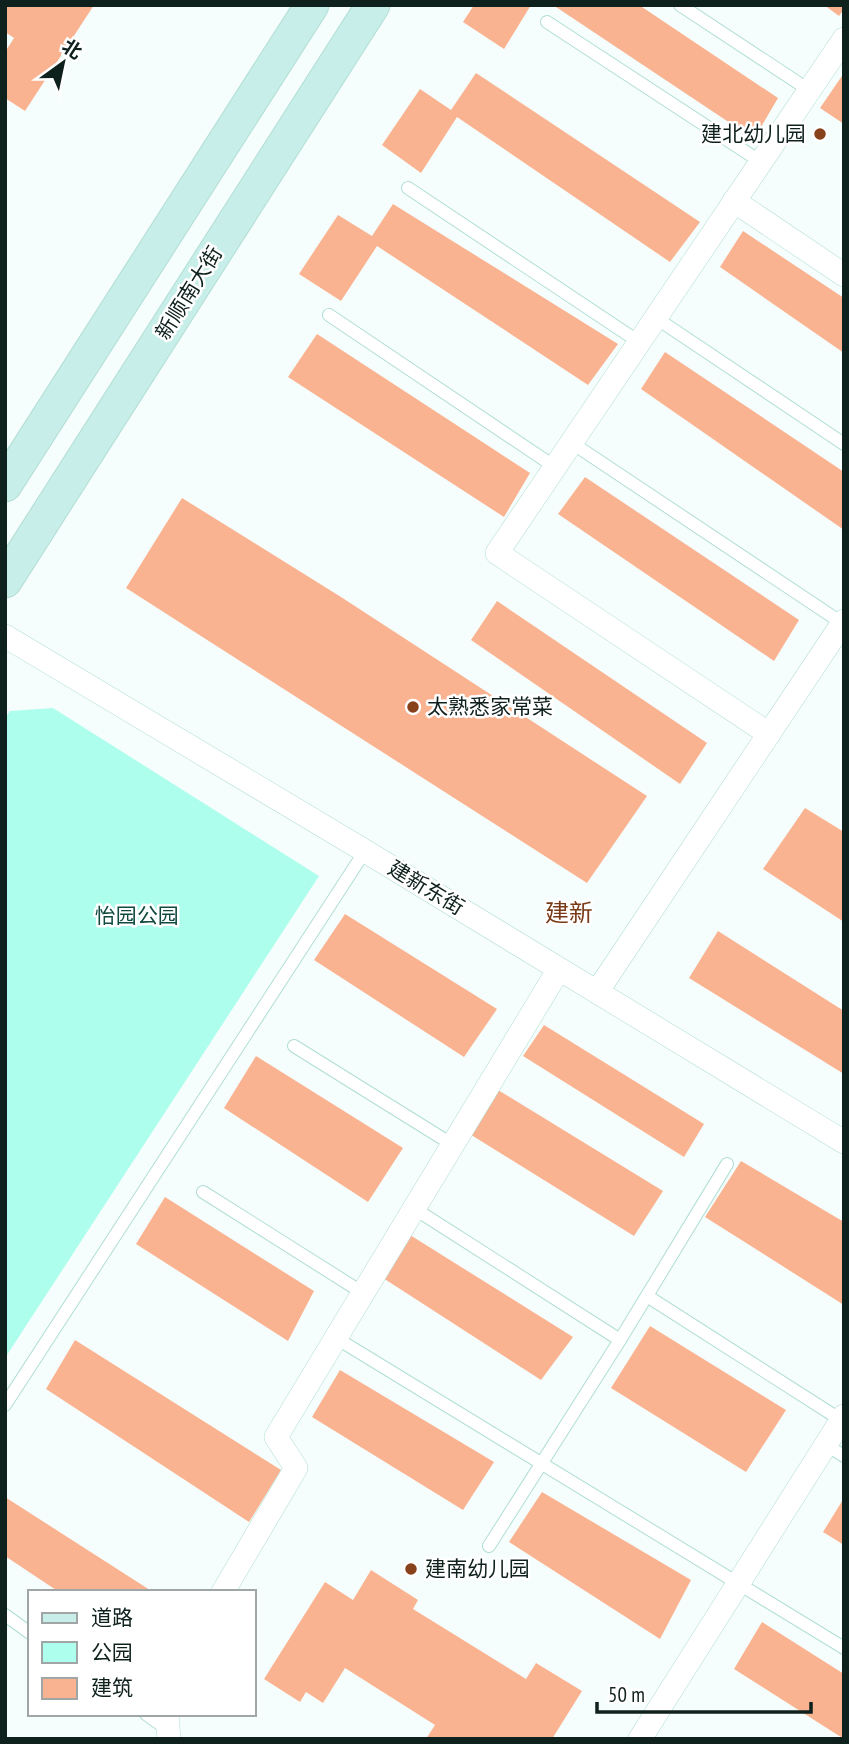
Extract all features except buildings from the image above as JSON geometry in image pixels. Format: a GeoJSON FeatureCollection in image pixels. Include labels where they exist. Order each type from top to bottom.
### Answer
{"type":"FeatureCollection","features":[{"type":"Feature","properties":{"kind":"main road"},"geometry":{"type":"LineString","coordinates":[[5,485],[312,5]]}},
{"type":"Feature","properties":{"kind":"main road","name":"新顺南大街"},"geometry":{"type":"LineString","coordinates":[[5,581],[373,5]]}},
{"type":"Feature","properties":{"kind":"street"},"geometry":{"type":"LineString","coordinates":[[769,734],[497,553],[844,38]]}},
{"type":"Feature","properties":{"kind":"street"},"geometry":{"type":"LineString","coordinates":[[734,201],[844,275]]}},
{"type":"Feature","properties":{"kind":"street"},"geometry":{"type":"LineString","coordinates":[[597,992],[843,622]]}},
{"type":"Feature","properties":{"kind":"street","name":"建新东街"},"geometry":{"type":"LineString","coordinates":[[5,636],[365,850],[844,1142]]}},
{"type":"Feature","properties":{"kind":"street"},"geometry":{"type":"LineString","coordinates":[[224,1590],[296,1468],[276,1437],[559,969]]}},
{"type":"Feature","properties":{"kind":"street"},"geometry":{"type":"LineString","coordinates":[[640,1739],[738,1583],[835,1451],[842,1418]]}},
{"type":"Feature","properties":{"kind":"lane"},"geometry":{"type":"LineString","coordinates":[[680,5],[809,90]]}},
{"type":"Feature","properties":{"kind":"lane"},"geometry":{"type":"LineString","coordinates":[[547,22],[761,162]]}},
{"type":"Feature","properties":{"kind":"lane"},"geometry":{"type":"LineString","coordinates":[[408,188],[639,342]]}},
{"type":"Feature","properties":{"kind":"lane"},"geometry":{"type":"LineString","coordinates":[[329,315],[555,467]]}},
{"type":"Feature","properties":{"kind":"lane"},"geometry":{"type":"LineString","coordinates":[[656,318],[844,444]]}},
{"type":"Feature","properties":{"kind":"lane"},"geometry":{"type":"LineString","coordinates":[[572,443],[843,622]]}},
{"type":"Feature","properties":{"kind":"lane"},"geometry":{"type":"LineString","coordinates":[[5,1405],[365,850]]}},
{"type":"Feature","properties":{"kind":"lane"},"geometry":{"type":"LineString","coordinates":[[294,1046],[453,1145]]}},
{"type":"Feature","properties":{"kind":"lane"},"geometry":{"type":"LineString","coordinates":[[489,1546],[620,1340],[727,1164]]}},
{"type":"Feature","properties":{"kind":"lane"},"geometry":{"type":"LineString","coordinates":[[203,1192],[363,1293]]}},
{"type":"Feature","properties":{"kind":"lane"},"geometry":{"type":"LineString","coordinates":[[415,1209],[620,1340]]}},
{"type":"Feature","properties":{"kind":"lane"},"geometry":{"type":"LineString","coordinates":[[647,1296],[842,1418]]}},
{"type":"Feature","properties":{"kind":"lane"},"geometry":{"type":"LineString","coordinates":[[336,1338],[844,1648]]}},
{"type":"Feature","properties":{"kind":"lane"},"geometry":{"type":"LineString","coordinates":[[5,1615],[28,1632]]}},
{"type":"Feature","properties":{"kind":"lane"},"geometry":{"type":"LineString","coordinates":[[149,1716],[168,1727]]}},
{"type":"Feature","properties":{"kind":"green space","name":"怡园公园"},"geometry":{"type":"Polygon","coordinates":[[[53,708],[319,876],[5,1358],[5,718],[10,711],[53,708]]]}},
{"type":"Feature","properties":{"kind":"place","name":"建北幼儿园"},"geometry":{"type":"Point","coordinates":[820,134]}},
{"type":"Feature","properties":{"kind":"place","name":"太熟悉家常菜"},"geometry":{"type":"Point","coordinates":[413,707]}},
{"type":"Feature","properties":{"kind":"place","name":"建南幼儿园"},"geometry":{"type":"Point","coordinates":[411,1569]}},
{"type":"Feature","properties":{"kind":"district","name":"建新"},"geometry":{"type":"Point","coordinates":[569,913]}}]}
